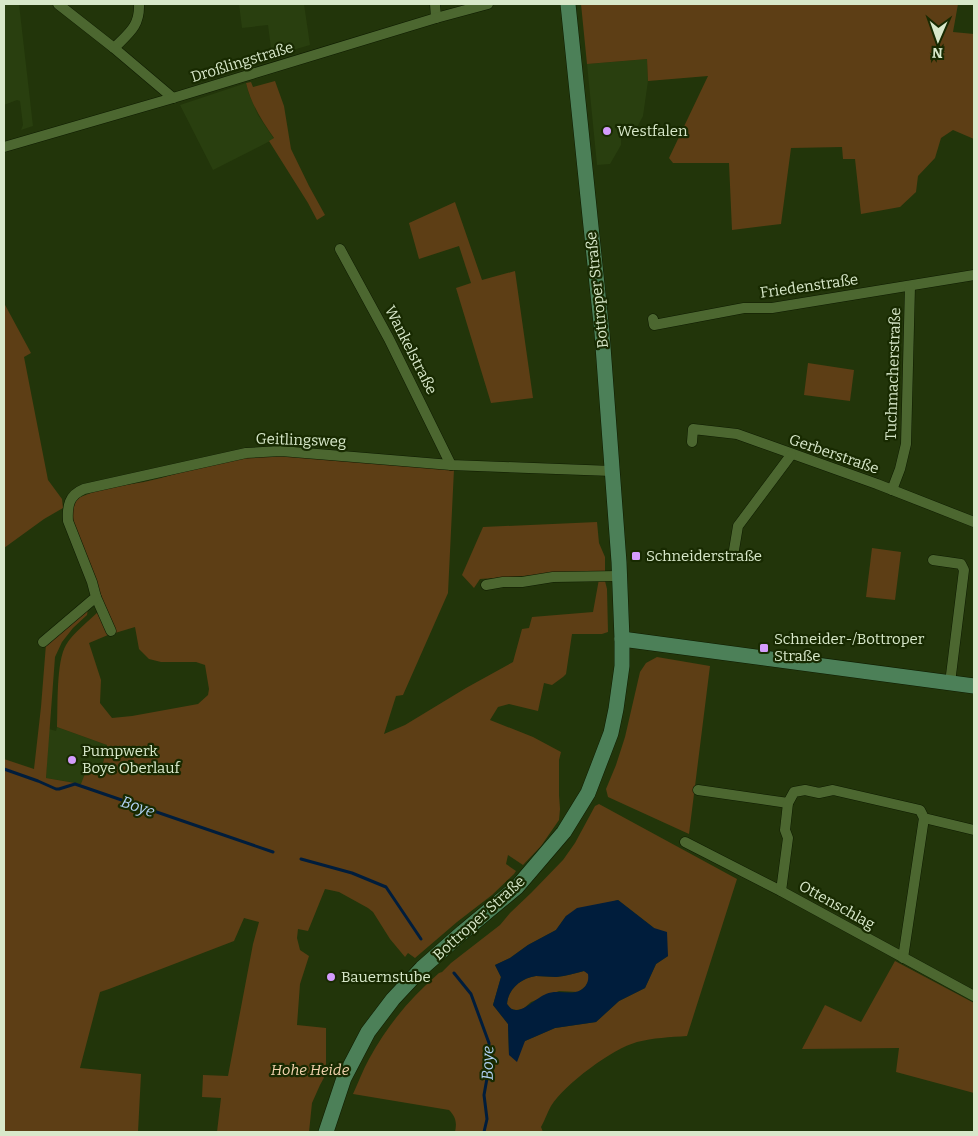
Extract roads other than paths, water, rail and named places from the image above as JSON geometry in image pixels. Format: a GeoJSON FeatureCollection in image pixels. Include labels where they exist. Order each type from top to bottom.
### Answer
{"type":"FeatureCollection","features":[{"type":"Feature","properties":{"kind":"main road","name":"Bottroper Straße"},"geometry":{"type":"LineString","coordinates":[[325,1131],[344,1078],[368,1032],[393,999],[422,968],[517,887],[564,832],[588,793],[611,733],[622,666],[620,576],[601,323],[568,4]]}},
{"type":"Feature","properties":{"kind":"main road"},"geometry":{"type":"LineString","coordinates":[[622,638],[974,686]]}},
{"type":"Feature","properties":{"kind":"street"},"geometry":{"type":"LineString","coordinates":[[58,4],[173,98]]}},
{"type":"Feature","properties":{"kind":"street"},"geometry":{"type":"LineString","coordinates":[[114,48],[138,21],[139,4]]}},
{"type":"Feature","properties":{"kind":"street"},"geometry":{"type":"LineString","coordinates":[[434,4],[436,18]]}},
{"type":"Feature","properties":{"kind":"street","name":"Droßlingstraße"},"geometry":{"type":"LineString","coordinates":[[4,147],[488,4]]}},
{"type":"Feature","properties":{"kind":"street","name":"Wankelstraße"},"geometry":{"type":"LineString","coordinates":[[340,249],[390,340],[451,465]]}},
{"type":"Feature","properties":{"kind":"street","name":"Friedenstraße"},"geometry":{"type":"LineString","coordinates":[[653,319],[654,325],[744,308],[772,308],[974,275]]}},
{"type":"Feature","properties":{"kind":"street","name":"Tuchmacherstraße"},"geometry":{"type":"LineString","coordinates":[[892,490],[900,469],[906,444],[910,286]]}},
{"type":"Feature","properties":{"kind":"street","name":"Gerberstraße"},"geometry":{"type":"LineString","coordinates":[[692,442],[693,429],[736,434],[892,490],[974,522]]}},
{"type":"Feature","properties":{"kind":"street","name":"Geitlingsweg"},"geometry":{"type":"LineString","coordinates":[[111,631],[96,597],[68,521],[67,511],[70,501],[84,489],[246,452],[281,451],[451,465],[612,471]]}},
{"type":"Feature","properties":{"kind":"street"},"geometry":{"type":"LineString","coordinates":[[733,556],[738,526],[791,454]]}},
{"type":"Feature","properties":{"kind":"street"},"geometry":{"type":"LineString","coordinates":[[933,560],[961,564],[964,570],[950,683]]}},
{"type":"Feature","properties":{"kind":"street"},"geometry":{"type":"LineString","coordinates":[[486,585],[553,577],[620,576]]}},
{"type":"Feature","properties":{"kind":"street"},"geometry":{"type":"LineString","coordinates":[[42,642],[96,597]]}},
{"type":"Feature","properties":{"kind":"street"},"geometry":{"type":"LineString","coordinates":[[698,790],[788,803]]}},
{"type":"Feature","properties":{"kind":"street"},"geometry":{"type":"LineString","coordinates":[[781,891],[788,838],[785,830],[788,803],[794,792],[805,790],[819,793],[833,790],[920,810],[924,818],[902,958]]}},
{"type":"Feature","properties":{"kind":"street"},"geometry":{"type":"LineString","coordinates":[[924,818],[974,830]]}},
{"type":"Feature","properties":{"kind":"street","name":"Ottenschlag"},"geometry":{"type":"LineString","coordinates":[[685,842],[781,891],[974,996]]}},
{"type":"Feature","properties":{"kind":"water"},"geometry":{"type":"Polygon","coordinates":[[[618,900],[654,928],[667,932],[668,956],[656,964],[645,988],[619,1001],[596,1022],[555,1028],[525,1041],[517,1062],[509,1055],[508,1024],[493,1005],[501,977],[495,965],[556,930],[566,916],[577,908],[618,900]],[[584,971],[556,977],[530,977],[516,985],[510,994],[507,1004],[513,1009],[519,1010],[550,993],[577,992],[586,985],[588,974],[584,971]]]}},
{"type":"Feature","properties":{"kind":"waterway","name":"Boye"},"geometry":{"type":"LineString","coordinates":[[4,769],[56,789],[75,784],[273,852]]}},
{"type":"Feature","properties":{"kind":"waterway","name":"Boye"},"geometry":{"type":"LineString","coordinates":[[301,859],[352,873],[386,887],[421,939]]}},
{"type":"Feature","properties":{"kind":"waterway","name":"Boye"},"geometry":{"type":"LineString","coordinates":[[454,973],[471,994],[489,1043],[489,1067],[484,1095],[487,1119],[484,1132]]}},
{"type":"Feature","properties":{"kind":"place","name":"Westfalen"},"geometry":{"type":"Point","coordinates":[607,131]}},
{"type":"Feature","properties":{"kind":"place","name":"Schneiderstraße"},"geometry":{"type":"Point","coordinates":[636,556]}},
{"type":"Feature","properties":{"kind":"place","name":"Schneider-/Bottroper Straße"},"geometry":{"type":"Point","coordinates":[764,648]}},
{"type":"Feature","properties":{"kind":"place","name":"Pumpwerk Boye Oberlauf"},"geometry":{"type":"Point","coordinates":[72,760]}},
{"type":"Feature","properties":{"kind":"place","name":"Bauernstube"},"geometry":{"type":"Point","coordinates":[331,977]}},
{"type":"Feature","properties":{"kind":"park label","name":"Hohe Heide"},"geometry":{"type":"Point","coordinates":[310,1070]}}]}
